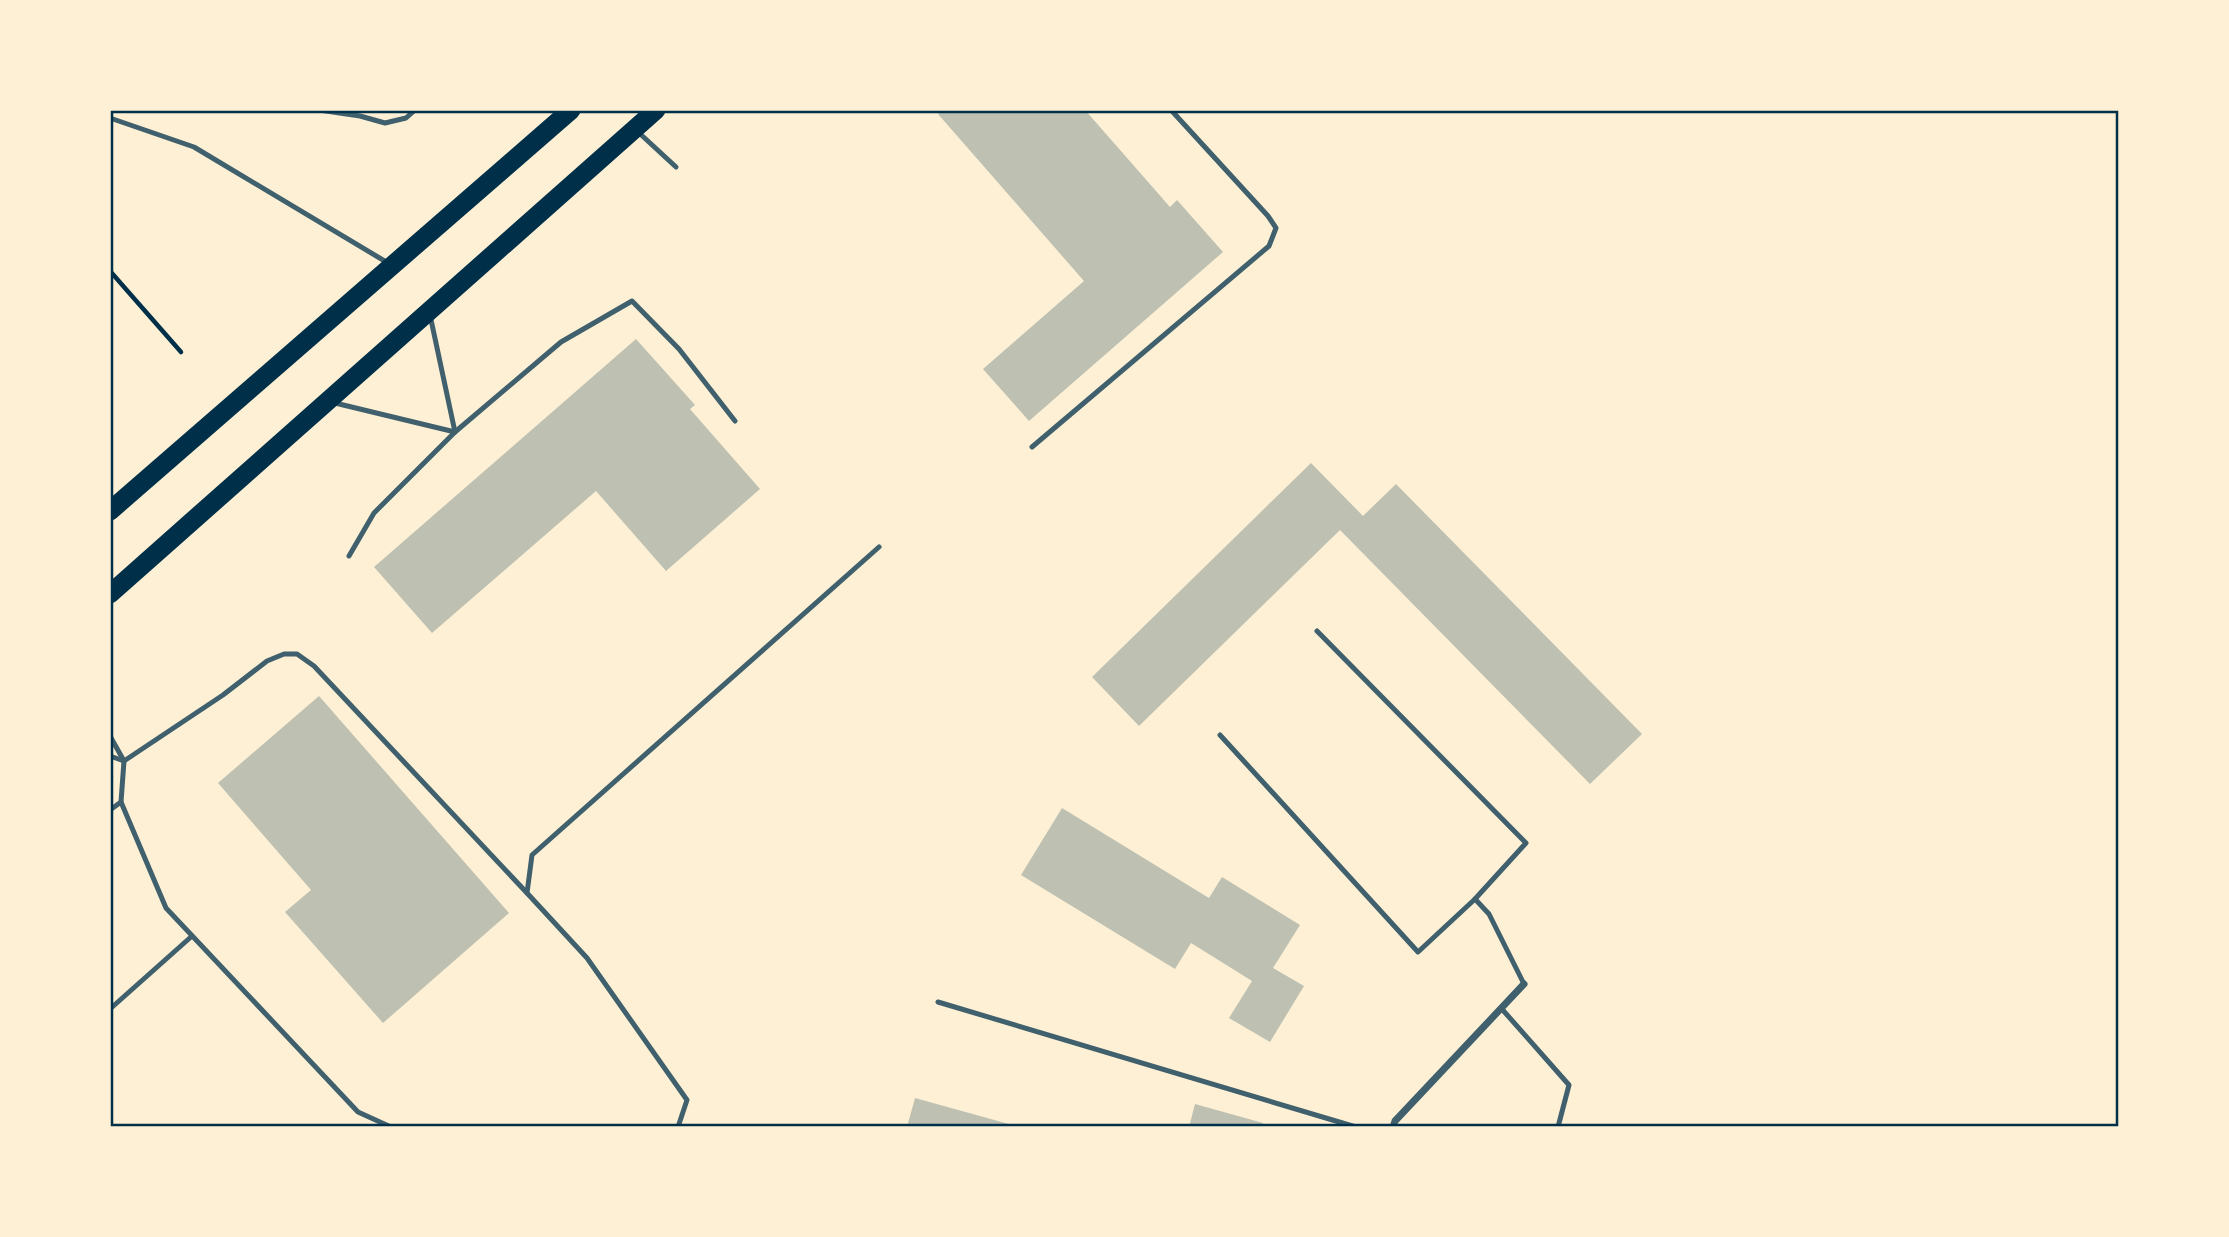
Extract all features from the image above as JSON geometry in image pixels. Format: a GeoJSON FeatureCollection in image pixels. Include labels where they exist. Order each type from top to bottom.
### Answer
{"type":"FeatureCollection","features":[{"type":"Feature","properties":{"kind":"highway"},"geometry":{"type":"LineString","coordinates":[[110,511],[572,110]]}},
{"type":"Feature","properties":{"kind":"highway"},"geometry":{"type":"LineString","coordinates":[[110,594],[656,110]]}},
{"type":"Feature","properties":{"kind":"street"},"geometry":{"type":"LineString","coordinates":[[1393,1127],[1395,1121],[1524,984]]}},
{"type":"Feature","properties":{"kind":"lane"},"geometry":{"type":"LineString","coordinates":[[319,110],[385,123],[406,118],[415,110]]}},
{"type":"Feature","properties":{"kind":"lane"},"geometry":{"type":"LineString","coordinates":[[1031,447],[1269,246],[1276,228],[1268,216],[1171,110]]}},
{"type":"Feature","properties":{"kind":"lane"},"geometry":{"type":"LineString","coordinates":[[110,118],[194,147],[394,266]]}},
{"type":"Feature","properties":{"kind":"lane"},"geometry":{"type":"LineString","coordinates":[[635,129],[676,167]]}},
{"type":"Feature","properties":{"kind":"lane"},"geometry":{"type":"LineString","coordinates":[[349,556],[374,513],[455,432],[561,342],[632,301],[679,349],[735,421]]}},
{"type":"Feature","properties":{"kind":"lane"},"geometry":{"type":"LineString","coordinates":[[429,310],[455,432]]}},
{"type":"Feature","properties":{"kind":"lane"},"geometry":{"type":"LineString","coordinates":[[327,401],[455,432]]}},
{"type":"Feature","properties":{"kind":"lane"},"geometry":{"type":"LineString","coordinates":[[527,893],[532,855],[879,547]]}},
{"type":"Feature","properties":{"kind":"lane"},"geometry":{"type":"LineString","coordinates":[[1220,735],[1418,952],[1475,898],[1526,843],[1317,631]]}},
{"type":"Feature","properties":{"kind":"lane"},"geometry":{"type":"LineString","coordinates":[[124,761],[223,695],[267,661],[284,654],[298,654],[314,666],[587,958],[687,1100],[678,1127]]}},
{"type":"Feature","properties":{"kind":"lane"},"geometry":{"type":"LineString","coordinates":[[110,736],[124,761],[121,802],[166,908],[358,1112],[391,1127]]}},
{"type":"Feature","properties":{"kind":"lane"},"geometry":{"type":"LineString","coordinates":[[110,756],[124,761]]}},
{"type":"Feature","properties":{"kind":"lane"},"geometry":{"type":"LineString","coordinates":[[110,810],[121,802]]}},
{"type":"Feature","properties":{"kind":"lane"},"geometry":{"type":"LineString","coordinates":[[1475,898],[1489,914],[1524,984]]}},
{"type":"Feature","properties":{"kind":"lane"},"geometry":{"type":"LineString","coordinates":[[110,1009],[192,936]]}},
{"type":"Feature","properties":{"kind":"lane"},"geometry":{"type":"LineString","coordinates":[[938,1002],[1356,1127]]}},
{"type":"Feature","properties":{"kind":"lane"},"geometry":{"type":"LineString","coordinates":[[1501,1008],[1569,1085],[1558,1127]]}},
{"type":"Feature","properties":{"kind":"path"},"geometry":{"type":"LineString","coordinates":[[110,271],[181,352]]}},
{"type":"Feature","properties":{"kind":"building"},"geometry":{"type":"Polygon","coordinates":[[[942,110],[1085,110],[1170,207],[1177,200],[1223,252],[1029,421],[983,369],[1084,281],[938,114],[942,110]]]}},
{"type":"Feature","properties":{"kind":"building"},"geometry":{"type":"Polygon","coordinates":[[[636,339],[695,405],[690,409],[760,489],[666,571],[596,491],[432,633],[374,567],[636,339]]]}},
{"type":"Feature","properties":{"kind":"building"},"geometry":{"type":"Polygon","coordinates":[[[1311,463],[1363,516],[1396,484],[1642,734],[1590,784],[1340,530],[1139,726],[1092,677],[1311,463]]]}},
{"type":"Feature","properties":{"kind":"building"},"geometry":{"type":"Polygon","coordinates":[[[319,696],[509,913],[383,1023],[285,912],[311,890],[218,783],[319,696]]]}},
{"type":"Feature","properties":{"kind":"building"},"geometry":{"type":"Polygon","coordinates":[[[1062,808],[1209,898],[1222,877],[1300,925],[1273,968],[1304,986],[1270,1042],[1229,1018],[1252,981],[1191,943],[1175,969],[1021,875],[1062,808]]]}},
{"type":"Feature","properties":{"kind":"building"},"geometry":{"type":"Polygon","coordinates":[[[915,1098],[1016,1126],[1016,1127],[907,1127],[915,1098]]]}},
{"type":"Feature","properties":{"kind":"building"},"geometry":{"type":"Polygon","coordinates":[[[1195,1104],[1263,1123],[1261,1127],[1189,1127],[1195,1104]]]}}]}
